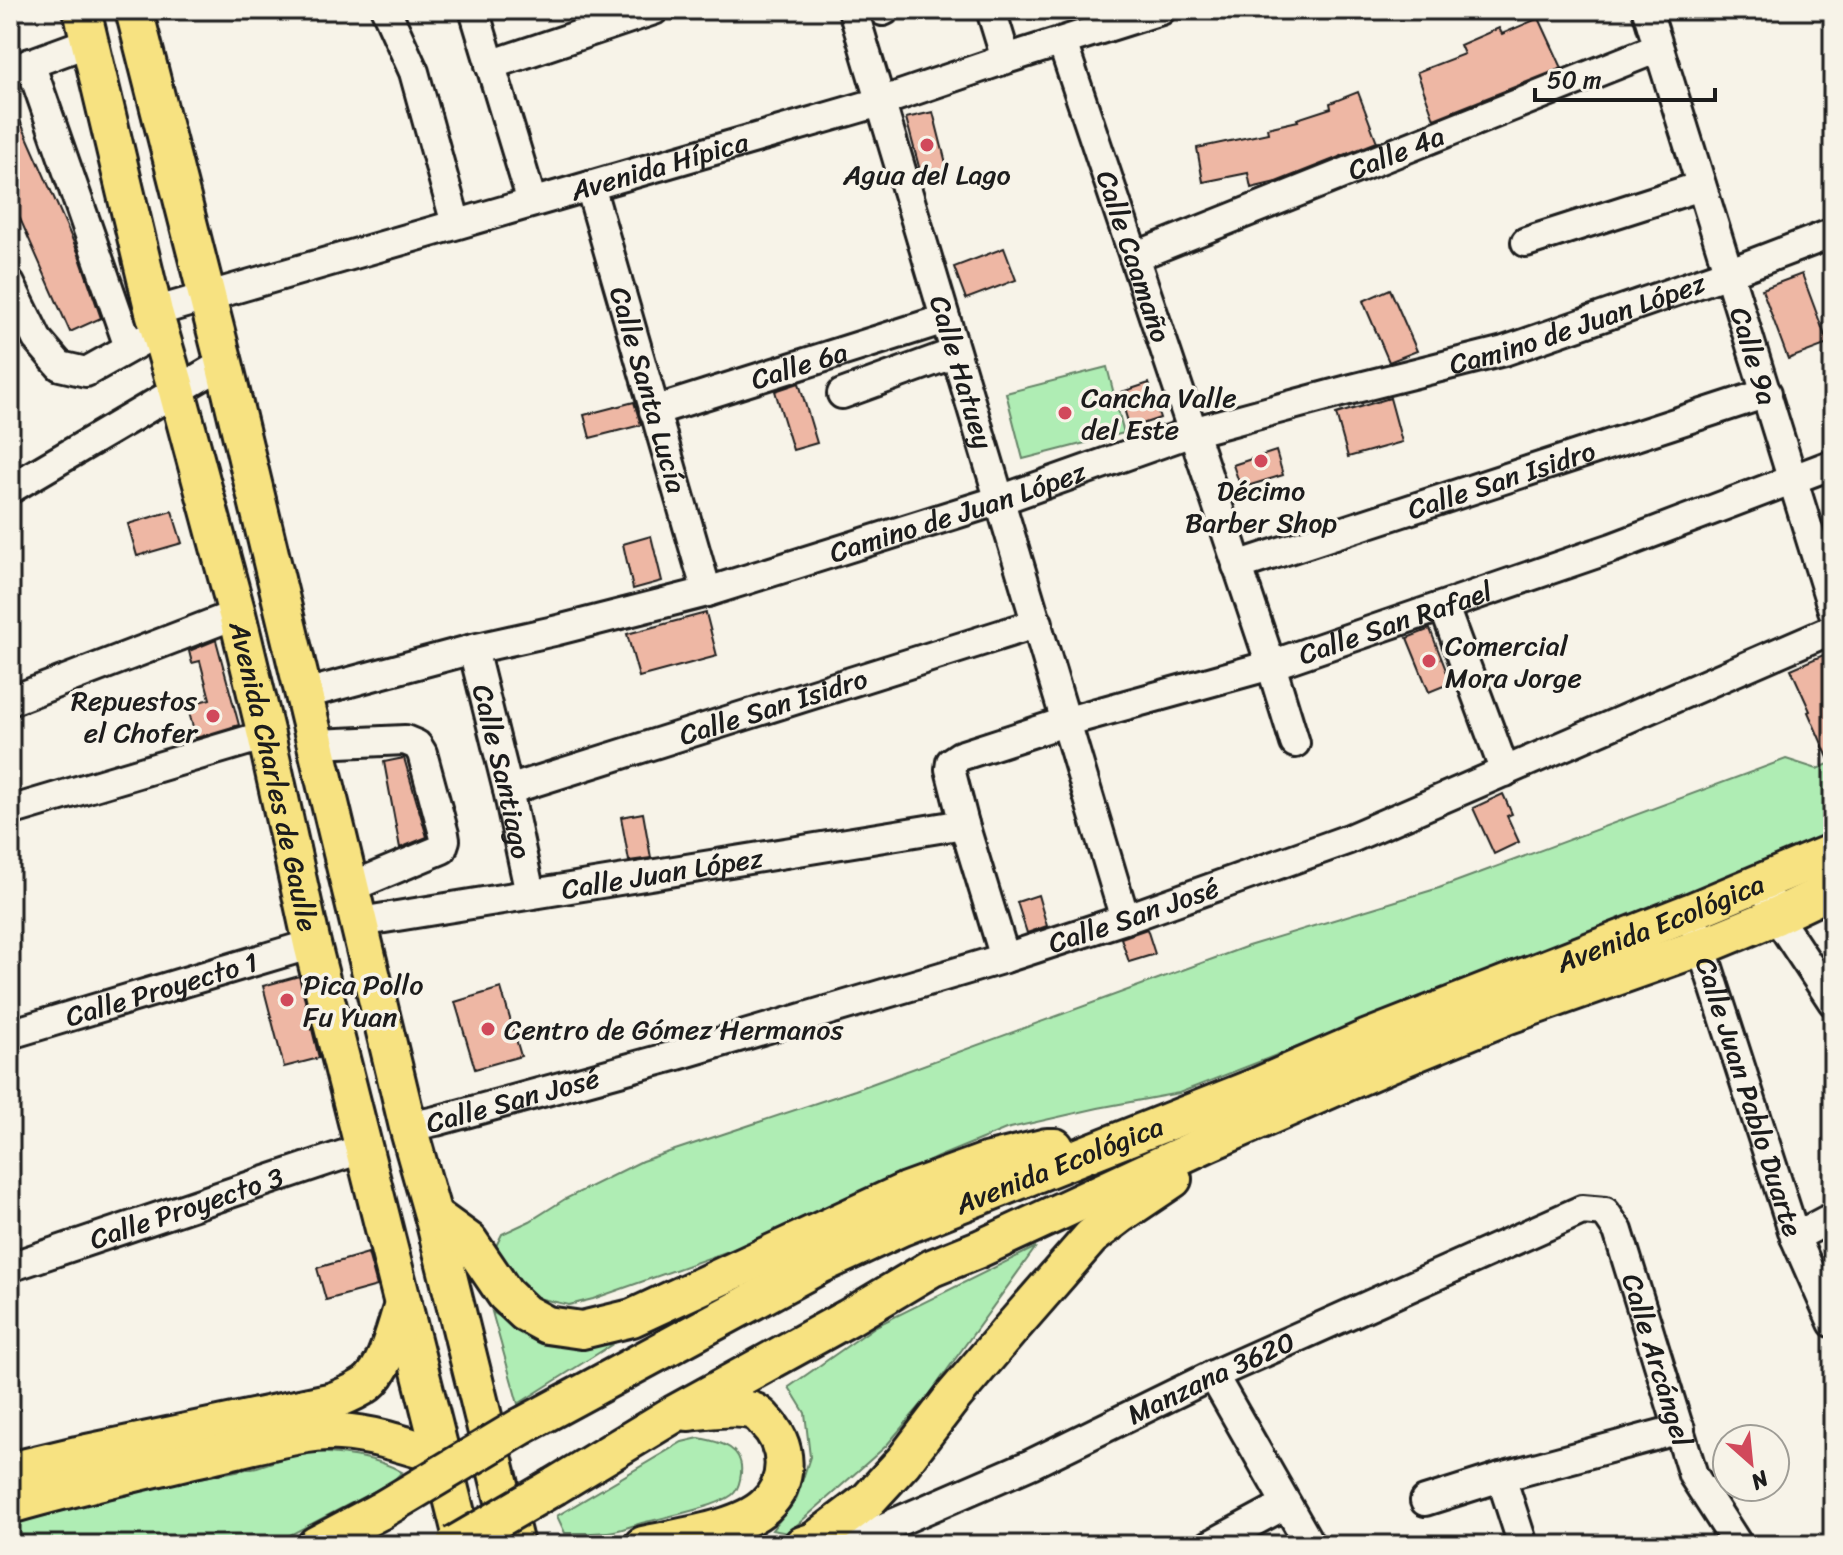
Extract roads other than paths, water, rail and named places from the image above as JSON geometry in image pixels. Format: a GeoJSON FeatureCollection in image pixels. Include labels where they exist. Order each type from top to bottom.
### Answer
{"type":"FeatureCollection","features":[{"type":"Feature","properties":{"kind":"main road","name":"Avenida Charles de Gaulle"},"geometry":{"type":"LineString","coordinates":[[134,10],[224,363],[408,1127],[515,1545]]}},
{"type":"Feature","properties":{"kind":"main road","name":"Avenida Charles de Gaulle"},"geometry":{"type":"LineString","coordinates":[[85,26],[148,330],[177,391],[237,614],[312,944],[464,1545]]}},
{"type":"Feature","properties":{"kind":"main road","name":"Avenida Ecológica"},"geometry":{"type":"LineString","coordinates":[[316,1545],[380,1511],[522,1426],[833,1259],[902,1227],[1833,852]]}},
{"type":"Feature","properties":{"kind":"main road","name":"Avenida Ecológica"},"geometry":{"type":"LineString","coordinates":[[454,1545],[674,1414],[932,1268],[1391,1063],[1506,1016],[1701,947],[1833,889]]}},
{"type":"Feature","properties":{"kind":"main road"},"geometry":{"type":"LineString","coordinates":[[808,1543],[868,1500],[886,1481],[961,1387],[1091,1237],[1176,1176],[1208,1143]]}},
{"type":"Feature","properties":{"kind":"main road"},"geometry":{"type":"LineString","coordinates":[[433,1215],[469,1241],[505,1294],[525,1313],[547,1325],[582,1330],[632,1318],[906,1191],[986,1162],[1047,1147],[1105,1145]]}},
{"type":"Feature","properties":{"kind":"main road"},"geometry":{"type":"LineString","coordinates":[[10,1471],[333,1401],[352,1393],[370,1382],[382,1364],[403,1305]]}},
{"type":"Feature","properties":{"kind":"main road"},"geometry":{"type":"LineString","coordinates":[[643,1545],[733,1525],[764,1507],[779,1488],[785,1460],[776,1431],[756,1412],[732,1408],[674,1414]]}},
{"type":"Feature","properties":{"kind":"main road"},"geometry":{"type":"LineString","coordinates":[[10,1505],[233,1450],[337,1431],[376,1436],[441,1456]]}},
{"type":"Feature","properties":{"kind":"street"},"geometry":{"type":"LineString","coordinates":[[386,10],[414,72],[456,224]]}},
{"type":"Feature","properties":{"kind":"street"},"geometry":{"type":"LineString","coordinates":[[474,10],[532,202]]}},
{"type":"Feature","properties":{"kind":"street"},"geometry":{"type":"LineString","coordinates":[[490,65],[654,10]]}},
{"type":"Feature","properties":{"kind":"street","name":"Calle Hatuey"},"geometry":{"type":"LineString","coordinates":[[853,10],[1125,919]]}},
{"type":"Feature","properties":{"kind":"street"},"geometry":{"type":"LineString","coordinates":[[991,10],[1006,59]]}},
{"type":"Feature","properties":{"kind":"street","name":"Avenida Hípica"},"geometry":{"type":"LineString","coordinates":[[10,284],[37,339],[60,366],[86,372],[206,296],[880,102],[1062,42],[1130,14],[1161,10]]}},
{"type":"Feature","properties":{"kind":"street","name":"Calle 9a"},"geometry":{"type":"LineString","coordinates":[[1647,10],[1833,610]]}},
{"type":"Feature","properties":{"kind":"street"},"geometry":{"type":"LineString","coordinates":[[85,26],[20,67],[148,330]]}},
{"type":"Feature","properties":{"kind":"street","name":"Calle Caamaño"},"geometry":{"type":"LineString","coordinates":[[1062,42],[1295,743]]}},
{"type":"Feature","properties":{"kind":"street","name":"Calle 4a"},"geometry":{"type":"LineString","coordinates":[[1134,257],[1658,48]]}},
{"type":"Feature","properties":{"kind":"street","name":"Calle Santa Lucía"},"geometry":{"type":"LineString","coordinates":[[590,186],[707,592]]}},
{"type":"Feature","properties":{"kind":"street"},"geometry":{"type":"LineString","coordinates":[[1526,242],[1701,186]]}},
{"type":"Feature","properties":{"kind":"street","name":"Camino de Juan López"},"geometry":{"type":"LineString","coordinates":[[305,694],[707,592],[1000,500],[1192,432],[1504,351],[1833,233]]}},
{"type":"Feature","properties":{"kind":"street","name":"Calle 6a"},"geometry":{"type":"LineString","coordinates":[[654,411],[945,319]]}},
{"type":"Feature","properties":{"kind":"street"},"geometry":{"type":"LineString","coordinates":[[842,394],[955,353]]}},
{"type":"Feature","properties":{"kind":"street"},"geometry":{"type":"LineString","coordinates":[[10,489],[224,363]]}},
{"type":"Feature","properties":{"kind":"street","name":"Calle San Isidro"},"geometry":{"type":"LineString","coordinates":[[1237,566],[1767,393]]}},
{"type":"Feature","properties":{"kind":"street","name":"Calle San Rafael"},"geometry":{"type":"LineString","coordinates":[[964,824],[950,769],[951,762],[960,756],[1068,721],[1271,665],[1612,548],[1833,464]]}},
{"type":"Feature","properties":{"kind":"street"},"geometry":{"type":"LineString","coordinates":[[1444,607],[1505,772]]}},
{"type":"Feature","properties":{"kind":"street"},"geometry":{"type":"LineString","coordinates":[[10,701],[237,614]]}},
{"type":"Feature","properties":{"kind":"street","name":"Calle San Isidro"},"geometry":{"type":"LineString","coordinates":[[508,790],[1038,623]]}},
{"type":"Feature","properties":{"kind":"street","name":"Calle San José"},"geometry":{"type":"LineString","coordinates":[[408,1127],[674,1056],[1005,958],[1125,919],[1349,839],[1833,629]]}},
{"type":"Feature","properties":{"kind":"street","name":"Calle Santiago"},"geometry":{"type":"LineString","coordinates":[[473,649],[530,894]]}},
{"type":"Feature","properties":{"kind":"street"},"geometry":{"type":"LineString","coordinates":[[10,811],[266,735]]}},
{"type":"Feature","properties":{"kind":"street"},"geometry":{"type":"LineString","coordinates":[[317,744],[405,740],[417,745],[422,753],[444,834],[442,849],[351,887]]}},
{"type":"Feature","properties":{"kind":"street"},"geometry":{"type":"LineString","coordinates":[[964,824],[1005,958]]}},
{"type":"Feature","properties":{"kind":"street","name":"Calle Juan López"},"geometry":{"type":"LineString","coordinates":[[360,922],[964,824]]}},
{"type":"Feature","properties":{"kind":"street"},"geometry":{"type":"LineString","coordinates":[[1763,882],[1776,916],[1833,1002]]}},
{"type":"Feature","properties":{"kind":"street","name":"Calle Juan Pablo Duarte"},"geometry":{"type":"LineString","coordinates":[[1690,912],[1795,1237],[1833,1323]]}},
{"type":"Feature","properties":{"kind":"street","name":"Calle Proyecto 1"},"geometry":{"type":"LineString","coordinates":[[10,1034],[312,944]]}},
{"type":"Feature","properties":{"kind":"street","name":"Calle Proyecto 3"},"geometry":{"type":"LineString","coordinates":[[10,1267],[364,1148]]}},
{"type":"Feature","properties":{"kind":"street","name":"Manzana 3620"},"geometry":{"type":"LineString","coordinates":[[808,1543],[860,1538],[1031,1464],[1213,1375],[1582,1210],[1605,1212]]}},
{"type":"Feature","properties":{"kind":"street","name":"Calle Arcángel"},"geometry":{"type":"LineString","coordinates":[[1605,1212],[1618,1231],[1693,1475],[1738,1545]]}},
{"type":"Feature","properties":{"kind":"street"},"geometry":{"type":"LineString","coordinates":[[1795,1237],[1833,1217]]}},
{"type":"Feature","properties":{"kind":"street"},"geometry":{"type":"LineString","coordinates":[[1213,1375],[1310,1545]]}},
{"type":"Feature","properties":{"kind":"street"},"geometry":{"type":"LineString","coordinates":[[1425,1501],[1501,1477],[1680,1429]]}},
{"type":"Feature","properties":{"kind":"street"},"geometry":{"type":"LineString","coordinates":[[1501,1477],[1523,1545]]}},
{"type":"Feature","properties":{"kind":"street"},"geometry":{"type":"LineString","coordinates":[[1210,1545],[1286,1504]]}},
{"type":"Feature","properties":{"kind":"place","name":"Agua del Lago"},"geometry":{"type":"Point","coordinates":[927,145]}},
{"type":"Feature","properties":{"kind":"place","name":"Cancha Valle del Este"},"geometry":{"type":"Point","coordinates":[1065,413]}},
{"type":"Feature","properties":{"kind":"place","name":"Décimo Barber Shop"},"geometry":{"type":"Point","coordinates":[1261,461]}},
{"type":"Feature","properties":{"kind":"place","name":"Comercial Mora Jorge"},"geometry":{"type":"Point","coordinates":[1429,661]}},
{"type":"Feature","properties":{"kind":"place","name":"Repuestos el Chofer"},"geometry":{"type":"Point","coordinates":[213,716]}},
{"type":"Feature","properties":{"kind":"place","name":"Pica Pollo Fu Yuan"},"geometry":{"type":"Point","coordinates":[287,1000]}},
{"type":"Feature","properties":{"kind":"place","name":"Centro de Gómez Hermanos"},"geometry":{"type":"Point","coordinates":[488,1029]}}]}
